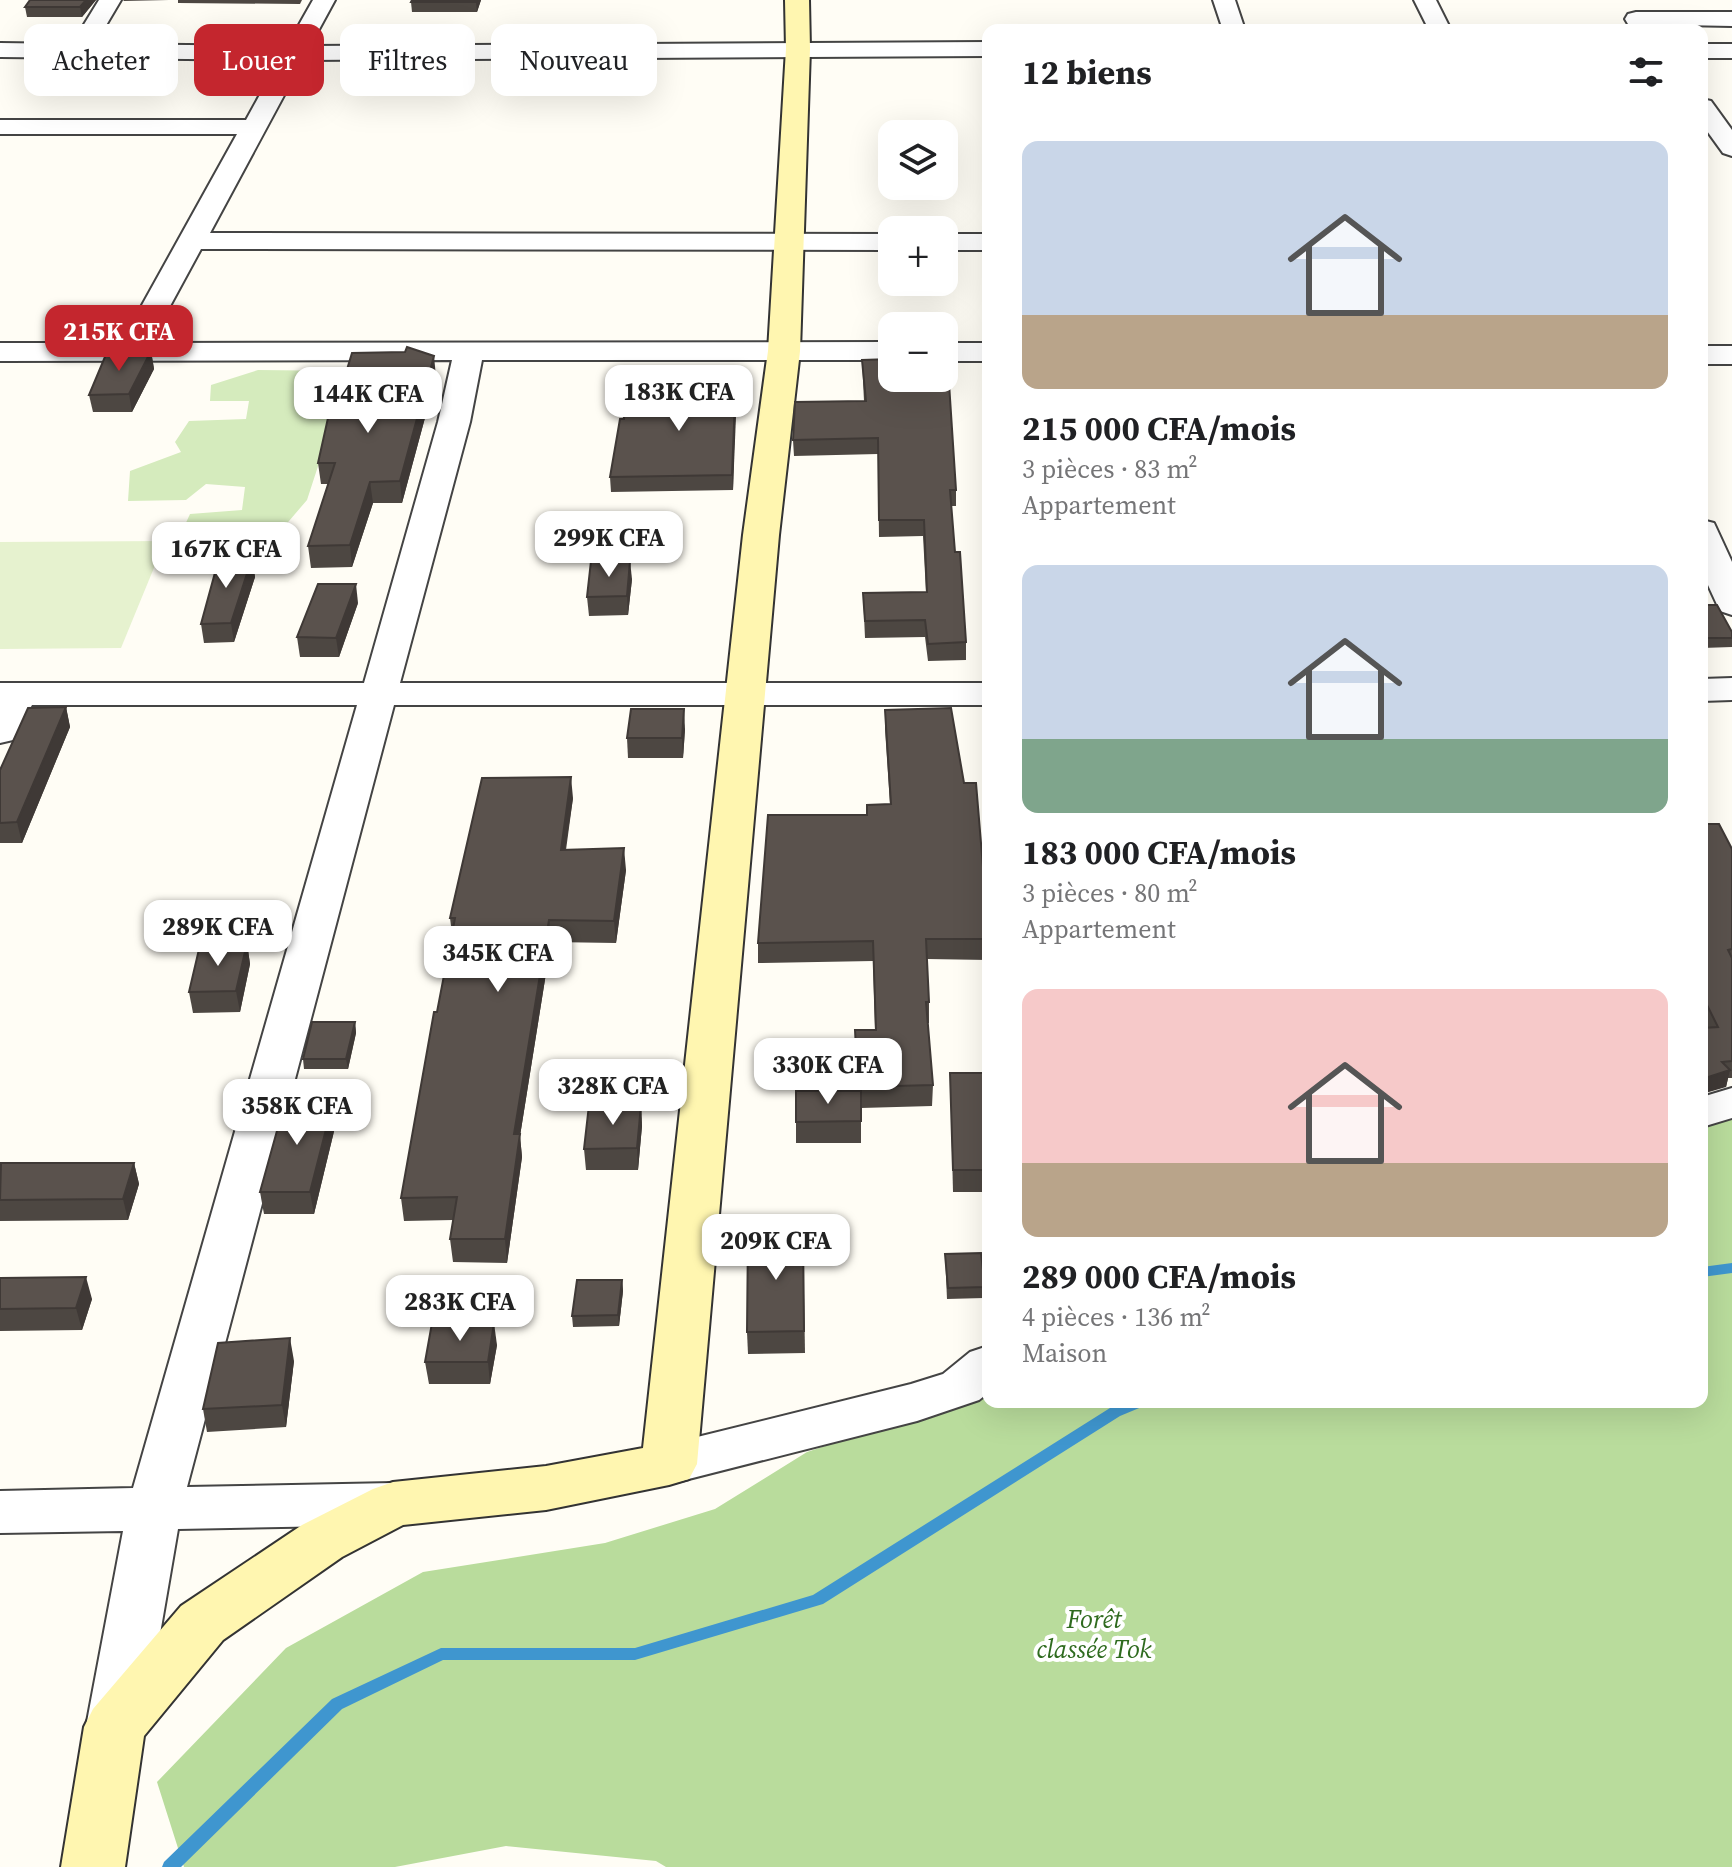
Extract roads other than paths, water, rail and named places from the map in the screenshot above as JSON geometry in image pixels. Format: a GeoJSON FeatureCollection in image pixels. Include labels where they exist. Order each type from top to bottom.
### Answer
{"type":"FeatureCollection","features":[{"type":"Feature","properties":{"kind":"street"},"geometry":{"type":"LineString","coordinates":[[95,24],[110,0]]}},
{"type":"Feature","properties":{"kind":"street"},"geometry":{"type":"LineString","coordinates":[[311,24],[324,0]]}},
{"type":"Feature","properties":{"kind":"street"},"geometry":{"type":"LineString","coordinates":[[669,1464],[745,695],[784,351],[798,49],[797,0]]}},
{"type":"Feature","properties":{"kind":"street"},"geometry":{"type":"LineString","coordinates":[[1224,0],[1232,24]]}},
{"type":"Feature","properties":{"kind":"street"},"geometry":{"type":"LineString","coordinates":[[1425,0],[1437,24]]}},
{"type":"Feature","properties":{"kind":"street"},"geometry":{"type":"LineString","coordinates":[[1635,16],[1732,19]]}},
{"type":"Feature","properties":{"kind":"street"},"geometry":{"type":"LineString","coordinates":[[324,53],[982,49]]}},
{"type":"Feature","properties":{"kind":"street"},"geometry":{"type":"LineString","coordinates":[[0,50],[24,50]]}},
{"type":"Feature","properties":{"kind":"street"},"geometry":{"type":"LineString","coordinates":[[1708,51],[1732,51]]}},
{"type":"Feature","properties":{"kind":"street"},"geometry":{"type":"LineString","coordinates":[[131,351],[272,96]]}},
{"type":"Feature","properties":{"kind":"street"},"geometry":{"type":"LineString","coordinates":[[1708,114],[1722,134]]}},
{"type":"Feature","properties":{"kind":"street"},"geometry":{"type":"LineString","coordinates":[[10,134],[255,127]]}},
{"type":"Feature","properties":{"kind":"street"},"geometry":{"type":"LineString","coordinates":[[191,241],[878,242]]}},
{"type":"Feature","properties":{"kind":"street"},"geometry":{"type":"LineString","coordinates":[[958,242],[982,242]]}},
{"type":"Feature","properties":{"kind":"street"},"geometry":{"type":"LineString","coordinates":[[93,1867],[154,1509],[454,422],[469,350]]}},
{"type":"Feature","properties":{"kind":"street"},"geometry":{"type":"LineString","coordinates":[[0,352],[878,351]]}},
{"type":"Feature","properties":{"kind":"street"},"geometry":{"type":"LineString","coordinates":[[958,352],[982,352]]}},
{"type":"Feature","properties":{"kind":"street"},"geometry":{"type":"LineString","coordinates":[[1708,355],[1732,355]]}},
{"type":"Feature","properties":{"kind":"street"},"geometry":{"type":"LineString","coordinates":[[1708,546],[1732,604]]}},
{"type":"Feature","properties":{"kind":"street"},"geometry":{"type":"LineString","coordinates":[[1708,690],[1732,689]]}},
{"type":"Feature","properties":{"kind":"street"},"geometry":{"type":"LineString","coordinates":[[0,732],[10,694],[982,694]]}},
{"type":"Feature","properties":{"kind":"street"},"geometry":{"type":"LineString","coordinates":[[1708,1110],[1732,1103]]}},
{"type":"Feature","properties":{"kind":"street"},"geometry":{"type":"LineString","coordinates":[[0,1512],[393,1504],[546,1488],[669,1464],[917,1402],[961,1387],[982,1370]]}},
{"type":"Feature","properties":{"kind":"street"},"geometry":{"type":"LineString","coordinates":[[115,1727],[202,1623],[322,1541],[393,1504]]}},
{"type":"Feature","properties":{"kind":"waterway"},"geometry":{"type":"LineString","coordinates":[[1708,1271],[1732,1268]]}},
{"type":"Feature","properties":{"kind":"waterway"},"geometry":{"type":"LineString","coordinates":[[170,1867],[337,1704],[441,1654],[635,1654],[818,1600],[1125,1408]]}},
{"type":"Feature","properties":{"kind":"park label","name":"Forêt classée Tok"},"geometry":{"type":"Point","coordinates":[1094,1634]}}]}
